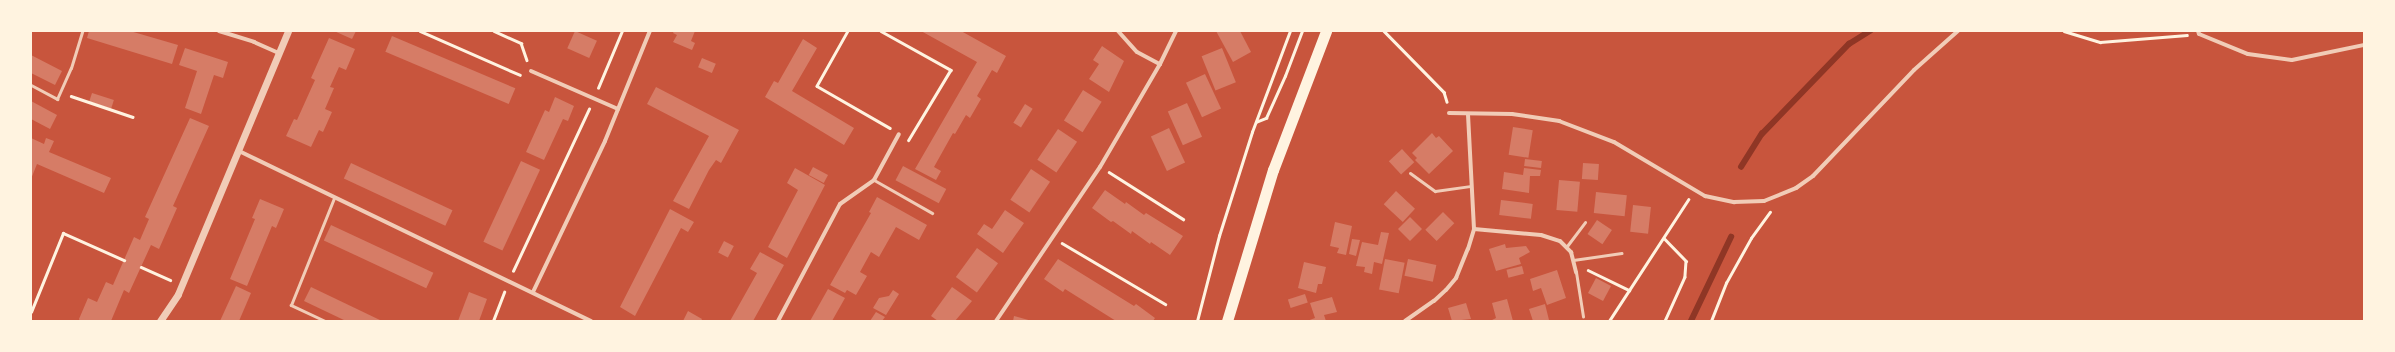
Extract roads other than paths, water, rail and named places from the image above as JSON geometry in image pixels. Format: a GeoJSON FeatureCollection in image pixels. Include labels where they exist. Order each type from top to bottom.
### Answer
{"type":"FeatureCollection","features":[{"type":"Feature","properties":{"kind":"highway"},"geometry":{"type":"LineString","coordinates":[[1226,321],[1273,170],[1316,51],[1326,31]]}},
{"type":"Feature","properties":{"kind":"street"},"geometry":{"type":"LineString","coordinates":[[219,31],[254,42],[279,53]]}},
{"type":"Feature","properties":{"kind":"street"},"geometry":{"type":"LineString","coordinates":[[160,321],[181,286],[239,151],[288,31]]}},
{"type":"Feature","properties":{"kind":"street"},"geometry":{"type":"LineString","coordinates":[[533,292],[618,109],[650,31]]}},
{"type":"Feature","properties":{"kind":"street"},"geometry":{"type":"LineString","coordinates":[[1118,31],[1137,52],[1160,64]]}},
{"type":"Feature","properties":{"kind":"street"},"geometry":{"type":"LineString","coordinates":[[996,321],[1100,167],[1160,64],[1176,31]]}},
{"type":"Feature","properties":{"kind":"street"},"geometry":{"type":"LineString","coordinates":[[1449,113],[1538,117],[1580,128],[1646,160],[1694,191],[1734,202],[1764,200],[1782,196],[1813,176],[1914,70],[1958,31]]}},
{"type":"Feature","properties":{"kind":"street"},"geometry":{"type":"LineString","coordinates":[[2199,33],[2248,54],[2292,60],[2364,45]]}},
{"type":"Feature","properties":{"kind":"street"},"geometry":{"type":"LineString","coordinates":[[531,71],[618,109]]}},
{"type":"Feature","properties":{"kind":"street"},"geometry":{"type":"LineString","coordinates":[[1404,321],[1434,301],[1456,278],[1474,229],[1470,186],[1468,114]]}},
{"type":"Feature","properties":{"kind":"street"},"geometry":{"type":"LineString","coordinates":[[778,321],[840,204],[874,180],[899,134]]}},
{"type":"Feature","properties":{"kind":"street"},"geometry":{"type":"LineString","coordinates":[[239,151],[591,321]]}},
{"type":"Feature","properties":{"kind":"street"},"geometry":{"type":"LineString","coordinates":[[1474,229],[1541,235],[1560,241],[1567,246],[1576,272]]}},
{"type":"Feature","properties":{"kind":"lane"},"geometry":{"type":"LineString","coordinates":[[31,85],[57,99],[82,31]]}},
{"type":"Feature","properties":{"kind":"lane"},"geometry":{"type":"LineString","coordinates":[[1410,174],[1435,190],[1470,186]]}},
{"type":"Feature","properties":{"kind":"lane"},"geometry":{"type":"LineString","coordinates":[[874,180],[932,213]]}},
{"type":"Feature","properties":{"kind":"lane"},"geometry":{"type":"LineString","coordinates":[[325,321],[291,305],[334,198]]}},
{"type":"Feature","properties":{"kind":"lane"},"geometry":{"type":"LineString","coordinates":[[1567,246],[1585,222]]}},
{"type":"Feature","properties":{"kind":"lane"},"geometry":{"type":"LineString","coordinates":[[1573,260],[1622,253]]}},
{"type":"Feature","properties":{"kind":"lane"},"geometry":{"type":"LineString","coordinates":[[1576,272],[1583,316]]}},
{"type":"Feature","properties":{"kind":"waterway"},"geometry":{"type":"LineString","coordinates":[[1741,167],[1762,134],[1849,44],[1870,31]]}},
{"type":"Feature","properties":{"kind":"waterway"},"geometry":{"type":"LineString","coordinates":[[1691,321],[1731,237]]}}]}
